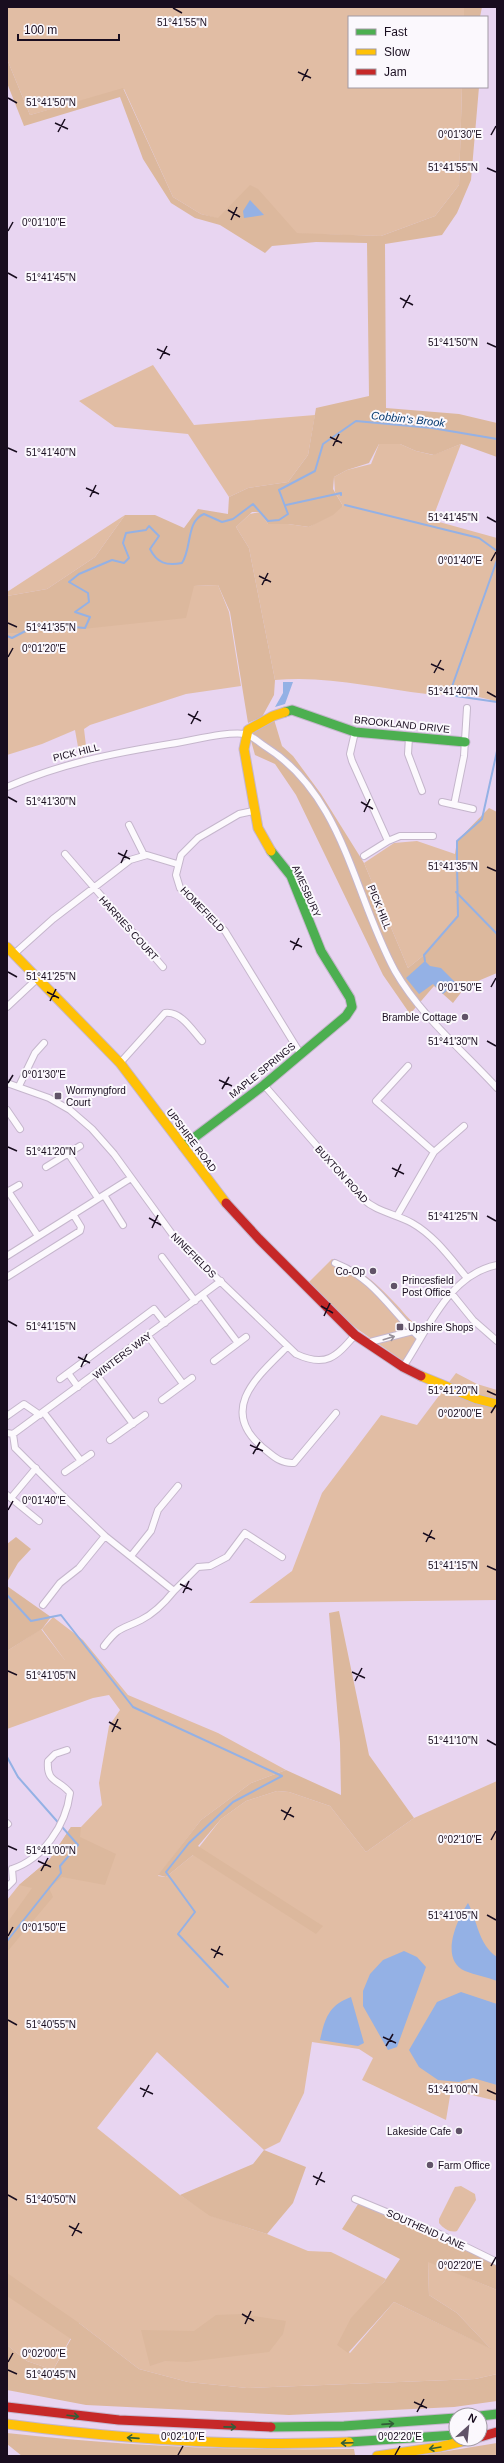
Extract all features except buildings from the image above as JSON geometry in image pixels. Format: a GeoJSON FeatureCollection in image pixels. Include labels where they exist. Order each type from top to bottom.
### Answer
{"type":"FeatureCollection","features":[{"type":"Feature","properties":{"kind":"main road","name":"BROOKLAND DRIVE"},"geometry":{"type":"LineString","coordinates":[[248,732],[273,716],[292,710],[337,728],[355,732],[465,742]]}},
{"type":"Feature","properties":{"kind":"main road","name":"AMESBURY"},"geometry":{"type":"LineString","coordinates":[[248,732],[244,749],[253,811],[258,828],[267,846],[291,876],[318,944],[350,998],[352,1007]]}},
{"type":"Feature","properties":{"kind":"main road","name":"UPSHIRE ROAD"},"geometry":{"type":"LineString","coordinates":[[7,947],[120,1062],[224,1200],[259,1239],[355,1335],[364,1343],[403,1367],[447,1388],[477,1399],[497,1404]]}},
{"type":"Feature","properties":{"kind":"main road","name":"MAPLE SPRINGS"},"geometry":{"type":"LineString","coordinates":[[183,1146],[264,1085],[300,1053],[346,1016],[352,1007]]}},
{"type":"Feature","properties":{"kind":"main road"},"geometry":{"type":"LineString","coordinates":[[7,2400],[34,2411]]}},
{"type":"Feature","properties":{"kind":"main road"},"geometry":{"type":"LineString","coordinates":[[7,2407],[132,2422],[246,2427],[346,2426],[448,2419]]}},
{"type":"Feature","properties":{"kind":"main road"},"geometry":{"type":"LineString","coordinates":[[7,2424],[134,2438],[245,2443],[357,2442],[448,2436]]}},
{"type":"Feature","properties":{"kind":"main road"},"geometry":{"type":"LineString","coordinates":[[377,2456],[448,2445]]}},
{"type":"Feature","properties":{"kind":"street"},"geometry":{"type":"LineString","coordinates":[[454,805],[464,756],[467,708]]}},
{"type":"Feature","properties":{"kind":"street","name":"PICK HILL"},"geometry":{"type":"LineString","coordinates":[[7,787],[74,762],[141,749],[248,732],[288,761],[310,788],[334,828],[396,971],[420,1005],[497,1088]]}},
{"type":"Feature","properties":{"kind":"street"},"geometry":{"type":"LineString","coordinates":[[355,732],[350,754],[352,761],[388,840]]}},
{"type":"Feature","properties":{"kind":"street"},"geometry":{"type":"LineString","coordinates":[[409,737],[408,754],[422,791]]}},
{"type":"Feature","properties":{"kind":"street"},"geometry":{"type":"LineString","coordinates":[[442,802],[474,809]]}},
{"type":"Feature","properties":{"kind":"street"},"geometry":{"type":"LineString","coordinates":[[129,825],[144,855],[158,857],[177,864],[181,855],[198,838],[239,814],[253,811]]}},
{"type":"Feature","properties":{"kind":"street"},"geometry":{"type":"LineString","coordinates":[[364,856],[388,840],[400,836],[433,836]]}},
{"type":"Feature","properties":{"kind":"street","name":"HARRIES COURT"},"geometry":{"type":"LineString","coordinates":[[65,854],[163,967]]}},
{"type":"Feature","properties":{"kind":"street","name":"HARRIES COURT"},"geometry":{"type":"LineString","coordinates":[[14,954],[54,919],[130,860],[144,855]]}},
{"type":"Feature","properties":{"kind":"street","name":"HOMEFIELD"},"geometry":{"type":"LineString","coordinates":[[177,864],[176,875],[180,888],[225,931],[300,1053]]}},
{"type":"Feature","properties":{"kind":"street"},"geometry":{"type":"LineString","coordinates":[[7,1007],[38,978]]}},
{"type":"Feature","properties":{"kind":"street"},"geometry":{"type":"LineString","coordinates":[[120,1062],[165,1013],[176,1013],[180,1016],[202,1041]]}},
{"type":"Feature","properties":{"kind":"street"},"geometry":{"type":"LineString","coordinates":[[19,1086],[35,1052],[44,1043]]}},
{"type":"Feature","properties":{"kind":"street"},"geometry":{"type":"LineString","coordinates":[[408,1066],[376,1101],[434,1152]]}},
{"type":"Feature","properties":{"kind":"street","name":"NINEFIELDS"},"geometry":{"type":"LineString","coordinates":[[7,1083],[19,1086],[49,1098],[70,1110],[92,1129],[131,1178],[175,1238],[287,1347],[302,1357],[328,1360],[340,1353],[355,1335]]}},
{"type":"Feature","properties":{"kind":"street","name":"BUXTON ROAD"},"geometry":{"type":"LineString","coordinates":[[264,1085],[362,1199],[371,1207],[397,1216],[423,1230],[435,1240],[467,1278]]}},
{"type":"Feature","properties":{"kind":"street"},"geometry":{"type":"LineString","coordinates":[[7,1110],[20,1129]]}},
{"type":"Feature","properties":{"kind":"street"},"geometry":{"type":"LineString","coordinates":[[397,1216],[434,1152],[464,1126]]}},
{"type":"Feature","properties":{"kind":"street"},"geometry":{"type":"LineString","coordinates":[[46,1167],[80,1146]]}},
{"type":"Feature","properties":{"kind":"street"},"geometry":{"type":"LineString","coordinates":[[68,1153],[123,1225]]}},
{"type":"Feature","properties":{"kind":"street"},"geometry":{"type":"LineString","coordinates":[[7,1256],[131,1178]]}},
{"type":"Feature","properties":{"kind":"street"},"geometry":{"type":"LineString","coordinates":[[19,1184],[7,1191],[38,1236]]}},
{"type":"Feature","properties":{"kind":"street"},"geometry":{"type":"LineString","coordinates":[[7,1277],[80,1232],[81,1227],[73,1214]]}},
{"type":"Feature","properties":{"kind":"street"},"geometry":{"type":"LineString","coordinates":[[162,1257],[195,1300]]}},
{"type":"Feature","properties":{"kind":"street"},"geometry":{"type":"LineString","coordinates":[[335,1263],[344,1266],[376,1289],[420,1338]]}},
{"type":"Feature","properties":{"kind":"street"},"geometry":{"type":"LineString","coordinates":[[403,1367],[420,1338],[452,1294],[467,1278],[479,1270],[497,1265]]}},
{"type":"Feature","properties":{"kind":"street","name":"WINTERS WAY"},"geometry":{"type":"LineString","coordinates":[[10,1434],[42,1414],[220,1281]]}},
{"type":"Feature","properties":{"kind":"street"},"geometry":{"type":"LineString","coordinates":[[452,1294],[473,1320],[497,1341]]}},
{"type":"Feature","properties":{"kind":"street"},"geometry":{"type":"LineString","coordinates":[[202,1295],[238,1343]]}},
{"type":"Feature","properties":{"kind":"street","name":"WINTERS WAY"},"geometry":{"type":"LineString","coordinates":[[60,1379],[154,1309],[165,1322]]}},
{"type":"Feature","properties":{"kind":"street"},"geometry":{"type":"LineString","coordinates":[[364,1343],[413,1331]]}},
{"type":"Feature","properties":{"kind":"street"},"geometry":{"type":"LineString","coordinates":[[148,1336],[183,1384]]}},
{"type":"Feature","properties":{"kind":"street"},"geometry":{"type":"LineString","coordinates":[[214,1361],[246,1337]]}},
{"type":"Feature","properties":{"kind":"street"},"geometry":{"type":"LineString","coordinates":[[287,1347],[258,1376],[245,1395],[243,1420],[253,1439],[282,1462],[294,1463],[336,1412]]}},
{"type":"Feature","properties":{"kind":"street"},"geometry":{"type":"LineString","coordinates":[[68,1373],[78,1387]]}},
{"type":"Feature","properties":{"kind":"street"},"geometry":{"type":"LineString","coordinates":[[96,1374],[133,1424]]}},
{"type":"Feature","properties":{"kind":"street"},"geometry":{"type":"LineString","coordinates":[[162,1400],[192,1378]]}},
{"type":"Feature","properties":{"kind":"street"},"geometry":{"type":"LineString","coordinates":[[7,1416],[24,1404],[42,1414],[81,1460]]}},
{"type":"Feature","properties":{"kind":"street"},"geometry":{"type":"LineString","coordinates":[[110,1440],[145,1415]]}},
{"type":"Feature","properties":{"kind":"street"},"geometry":{"type":"LineString","coordinates":[[10,1434],[15,1448],[105,1536],[174,1591]]}},
{"type":"Feature","properties":{"kind":"street"},"geometry":{"type":"LineString","coordinates":[[64,1472],[91,1454]]}},
{"type":"Feature","properties":{"kind":"street"},"geometry":{"type":"LineString","coordinates":[[36,1468],[9,1497],[39,1521]]}},
{"type":"Feature","properties":{"kind":"street"},"geometry":{"type":"LineString","coordinates":[[131,1556],[148,1536],[158,1510],[178,1486]]}},
{"type":"Feature","properties":{"kind":"street"},"geometry":{"type":"LineString","coordinates":[[104,1646],[116,1630],[142,1620],[167,1600],[198,1567],[221,1562],[227,1557],[245,1533],[282,1558]]}},
{"type":"Feature","properties":{"kind":"street"},"geometry":{"type":"LineString","coordinates":[[44,1605],[60,1583],[79,1568],[105,1536]]}},
{"type":"Feature","properties":{"kind":"street"},"geometry":{"type":"LineString","coordinates":[[12,1869],[36,1856],[57,1830],[68,1804],[70,1793],[64,1785],[52,1780],[47,1770],[48,1761],[55,1754],[67,1750]]}},
{"type":"Feature","properties":{"kind":"street"},"geometry":{"type":"LineString","coordinates":[[7,1864],[12,1869],[13,1881],[7,1887]]}},
{"type":"Feature","properties":{"kind":"street","name":"SOUTHEND LANE"},"geometry":{"type":"LineString","coordinates":[[355,2199],[442,2235],[497,2262]]}},
{"type":"Feature","properties":{"kind":"shaded area"},"geometry":{"type":"Polygon","coordinates":[[[7,7],[464,7],[464,16],[348,16],[348,88],[462,88],[459,185],[435,216],[381,236],[270,233],[201,214],[173,197],[124,89],[30,115],[7,59],[7,7]]]}},
{"type":"Feature","properties":{"kind":"shaded area"},"geometry":{"type":"Polygon","coordinates":[[[464,7],[482,7],[480,16],[464,16],[464,7]]]}},
{"type":"Feature","properties":{"kind":"shaded area"},"geometry":{"type":"Polygon","coordinates":[[[7,59],[30,115],[123,88],[173,197],[201,214],[218,218],[250,185],[258,189],[297,233],[381,236],[435,216],[459,185],[462,88],[479,88],[471,180],[457,213],[442,235],[385,244],[386,408],[459,414],[497,423],[497,457],[461,444],[434,455],[416,451],[400,444],[379,444],[369,463],[347,470],[334,477],[333,489],[343,506],[333,515],[309,527],[288,524],[268,524],[260,512],[252,512],[236,527],[249,548],[275,680],[274,695],[262,717],[248,723],[230,612],[218,585],[194,586],[186,618],[45,633],[7,633],[7,596],[47,589],[95,557],[125,515],[155,515],[184,528],[198,509],[228,514],[229,497],[248,488],[288,482],[308,455],[316,408],[369,396],[367,243],[316,242],[272,246],[265,253],[220,225],[195,218],[171,203],[143,159],[120,97],[24,126],[7,83],[7,59]]]}},
{"type":"Feature","properties":{"kind":"shaded area"},"geometry":{"type":"Polygon","coordinates":[[[153,365],[194,425],[315,415],[308,455],[288,482],[248,488],[229,497],[188,434],[115,427],[79,401],[153,365]]]}},
{"type":"Feature","properties":{"kind":"shaded area"},"geometry":{"type":"Polygon","coordinates":[[[379,444],[400,444],[416,451],[433,455],[461,444],[432,520],[497,538],[497,702],[480,697],[427,694],[313,679],[275,680],[249,548],[236,527],[250,514],[260,512],[268,524],[288,524],[309,527],[343,506],[335,492],[334,477],[347,470],[371,464],[379,444]]]}},
{"type":"Feature","properties":{"kind":"shaded area"},"geometry":{"type":"Polygon","coordinates":[[[125,515],[95,557],[47,589],[7,596],[7,592],[125,515]]]}},
{"type":"Feature","properties":{"kind":"shaded area"},"geometry":{"type":"Polygon","coordinates":[[[218,585],[229,612],[241,686],[186,694],[90,725],[84,729],[87,754],[80,758],[75,730],[42,744],[7,755],[7,633],[45,633],[194,586],[218,585]]]}},
{"type":"Feature","properties":{"kind":"shaded area"},"geometry":{"type":"Polygon","coordinates":[[[273,716],[282,746],[293,756],[321,794],[364,863],[408,968],[424,955],[457,916],[455,854],[457,841],[489,808],[497,812],[497,973],[466,986],[453,1003],[434,986],[410,1014],[383,975],[296,795],[275,764],[255,755],[248,730],[273,716]]]}},
{"type":"Feature","properties":{"kind":"shaded area"},"geometry":{"type":"Polygon","coordinates":[[[417,841],[455,854],[458,916],[424,955],[408,968],[364,863],[394,843],[417,841]]]}},
{"type":"Feature","properties":{"kind":"shaded area"},"geometry":{"type":"Polygon","coordinates":[[[332,1259],[366,1276],[386,1294],[410,1320],[422,1329],[406,1363],[356,1328],[305,1286],[332,1259]]]}},
{"type":"Feature","properties":{"kind":"shaded area"},"geometry":{"type":"Polygon","coordinates":[[[456,1373],[477,1384],[497,1390],[497,1600],[249,1603],[292,1571],[322,1493],[381,1415],[417,1425],[456,1373]]]}},
{"type":"Feature","properties":{"kind":"shaded area"},"geometry":{"type":"Polygon","coordinates":[[[16,1537],[31,1549],[18,1563],[7,1582],[7,1544],[16,1537]]]}},
{"type":"Feature","properties":{"kind":"shaded area"},"geometry":{"type":"Polygon","coordinates":[[[7,1586],[51,1617],[42,1629],[7,1651],[7,1586]]]}},
{"type":"Feature","properties":{"kind":"shaded area"},"geometry":{"type":"Polygon","coordinates":[[[339,1611],[369,1755],[414,1818],[366,1852],[330,1806],[289,1792],[277,1791],[246,1801],[221,1819],[198,1846],[323,1926],[316,1934],[193,1855],[166,1877],[158,1875],[201,1820],[251,1783],[286,1770],[341,1795],[340,1743],[329,1613],[339,1611]]]}},
{"type":"Feature","properties":{"kind":"shaded area"},"geometry":{"type":"Polygon","coordinates":[[[53,1617],[83,1640],[128,1695],[218,1733],[286,1770],[251,1783],[201,1820],[158,1876],[166,1877],[193,1855],[221,1819],[246,1801],[277,1791],[289,1792],[330,1806],[366,1852],[414,1818],[497,1781],[497,2101],[451,2090],[446,2120],[362,2080],[373,2058],[359,2049],[312,2042],[304,2093],[280,2142],[264,2150],[157,2052],[97,2128],[180,2195],[212,2216],[267,2234],[308,2251],[331,2252],[386,2279],[339,2344],[350,2353],[394,2302],[490,2348],[457,2313],[429,2295],[428,2261],[497,2290],[497,2374],[475,2379],[247,2388],[188,2382],[139,2369],[79,2323],[53,2370],[27,2361],[7,2345],[7,1900],[19,1885],[50,1859],[71,1827],[81,1827],[102,1805],[99,1783],[109,1726],[120,1710],[109,1695],[93,1698],[7,1729],[7,1651],[41,1629],[67,1663],[42,1629],[53,1617]]]}},
{"type":"Feature","properties":{"kind":"shaded area"},"geometry":{"type":"Polygon","coordinates":[[[71,1827],[81,1827],[80,1837],[116,1854],[105,1885],[62,1877],[49,1888],[53,1897],[7,1952],[7,1923],[32,1888],[19,1885],[50,1859],[71,1827]]]}},
{"type":"Feature","properties":{"kind":"shaded area"},"geometry":{"type":"Polygon","coordinates":[[[264,2150],[306,2167],[293,2203],[267,2234],[210,2216],[180,2195],[253,2164],[264,2150]]]}},
{"type":"Feature","properties":{"kind":"shaded area"},"geometry":{"type":"Polygon","coordinates":[[[461,2186],[475,2194],[476,2200],[457,2231],[450,2231],[445,2229],[439,2223],[439,2219],[455,2187],[461,2186]]]}},
{"type":"Feature","properties":{"kind":"shaded area"},"geometry":{"type":"Polygon","coordinates":[[[362,2198],[497,2260],[497,2290],[428,2262],[429,2295],[457,2313],[491,2349],[394,2302],[348,2353],[337,2345],[351,2318],[384,2282],[400,2259],[342,2229],[362,2198]]]}},
{"type":"Feature","properties":{"kind":"shaded area"},"geometry":{"type":"Polygon","coordinates":[[[7,2273],[79,2323],[139,2369],[188,2382],[247,2388],[475,2379],[497,2374],[497,2401],[454,2407],[289,2415],[86,2405],[7,2390],[7,2345],[27,2361],[53,2370],[71,2339],[7,2296],[7,2273]]]}},
{"type":"Feature","properties":{"kind":"shaded area"},"geometry":{"type":"Polygon","coordinates":[[[242,2314],[286,2321],[283,2334],[269,2352],[187,2362],[165,2361],[150,2366],[141,2330],[194,2331],[216,2315],[242,2314]]]}},
{"type":"Feature","properties":{"kind":"shaded area"},"geometry":{"type":"Polygon","coordinates":[[[7,2433],[50,2438],[180,2447],[354,2449],[355,2455],[22,2456],[7,2444],[7,2433]]]}},
{"type":"Feature","properties":{"kind":"shaded area"},"geometry":{"type":"Polygon","coordinates":[[[497,2443],[497,2456],[417,2456],[472,2447],[488,2447],[488,2444],[497,2443]]]}},
{"type":"Feature","properties":{"kind":"water"},"geometry":{"type":"Polygon","coordinates":[[[250,200],[264,215],[244,218],[243,211],[250,200]]]}},
{"type":"Feature","properties":{"kind":"water"},"geometry":{"type":"Polygon","coordinates":[[[283,682],[293,682],[285,704],[275,707],[283,693],[283,682]]]}},
{"type":"Feature","properties":{"kind":"water"},"geometry":{"type":"Polygon","coordinates":[[[425,961],[430,966],[441,968],[456,983],[443,994],[433,984],[419,994],[406,978],[425,961]]]}},
{"type":"Feature","properties":{"kind":"water"},"geometry":{"type":"Polygon","coordinates":[[[468,1903],[482,1939],[491,1952],[497,1957],[497,1981],[465,1971],[457,1966],[453,1958],[452,1949],[455,1929],[468,1903]]]}},
{"type":"Feature","properties":{"kind":"water"},"geometry":{"type":"Polygon","coordinates":[[[404,1951],[417,1957],[426,1967],[397,2047],[388,2050],[363,2006],[363,1991],[370,1974],[383,1960],[404,1951]]]}},
{"type":"Feature","properties":{"kind":"water"},"geometry":{"type":"Polygon","coordinates":[[[461,1992],[497,2004],[497,2085],[473,2078],[459,2082],[438,2080],[419,2067],[409,2050],[437,2002],[461,1992]]]}},
{"type":"Feature","properties":{"kind":"water"},"geometry":{"type":"Polygon","coordinates":[[[351,1997],[364,2043],[358,2046],[320,2040],[329,2013],[338,2004],[351,1997]]]}},
{"type":"Feature","properties":{"kind":"waterway","name":"Cobbin's Brook"},"geometry":{"type":"LineString","coordinates":[[7,636],[12,638],[39,624],[85,628],[90,617],[75,612],[89,602],[88,593],[69,582],[79,574],[112,560],[124,563],[129,558],[123,543],[126,533],[146,530],[149,526],[159,536],[150,549],[153,554],[156,558],[167,564],[176,564],[182,563],[185,557],[194,522],[204,514],[222,522],[233,519],[253,504],[268,521],[279,520],[288,514],[279,490],[315,471],[323,444],[356,421],[432,428],[497,439]]}},
{"type":"Feature","properties":{"kind":"waterway"},"geometry":{"type":"LineString","coordinates":[[286,505],[341,493],[341,495]]}},
{"type":"Feature","properties":{"kind":"waterway"},"geometry":{"type":"LineString","coordinates":[[345,505],[479,538],[497,551]]}},
{"type":"Feature","properties":{"kind":"waterway"},"geometry":{"type":"LineString","coordinates":[[497,560],[449,695],[497,702]]}},
{"type":"Feature","properties":{"kind":"waterway"},"geometry":{"type":"LineString","coordinates":[[436,861],[457,865],[457,841],[482,819],[497,751]]}},
{"type":"Feature","properties":{"kind":"waterway"},"geometry":{"type":"LineString","coordinates":[[425,961],[424,955],[458,916],[457,865]]}},
{"type":"Feature","properties":{"kind":"waterway"},"geometry":{"type":"LineString","coordinates":[[456,892],[497,934]]}},
{"type":"Feature","properties":{"kind":"waterway"},"geometry":{"type":"LineString","coordinates":[[7,1595],[31,1621],[61,1615],[133,1707],[282,1776],[233,1802],[189,1843],[166,1872],[195,1912],[178,1934],[228,1987]]}},
{"type":"Feature","properties":{"kind":"waterway"},"geometry":{"type":"LineString","coordinates":[[7,1757],[18,1777],[78,1845],[60,1866],[61,1873],[7,1941]]}},
{"type":"Feature","properties":{"kind":"traffic: fast"},"geometry":{"type":"LineString","coordinates":[[285,712],[292,710],[355,732],[465,742]]}},
{"type":"Feature","properties":{"kind":"traffic: fast"},"geometry":{"type":"LineString","coordinates":[[183,1146],[264,1085],[346,1016],[352,1007],[350,998],[321,951],[291,876],[271,851]]}},
{"type":"Feature","properties":{"kind":"traffic: fast"},"geometry":{"type":"LineString","coordinates":[[488,2415],[497,2414]]}},
{"type":"Feature","properties":{"kind":"traffic: fast"},"geometry":{"type":"LineString","coordinates":[[271,2427],[344,2426],[448,2419]]}},
{"type":"Feature","properties":{"kind":"traffic: fast"},"geometry":{"type":"LineString","coordinates":[[349,2442],[448,2436]]}},
{"type":"Feature","properties":{"kind":"traffic: slow"},"geometry":{"type":"LineString","coordinates":[[271,851],[258,828],[244,749],[248,730],[273,716],[285,712]]}},
{"type":"Feature","properties":{"kind":"traffic: slow"},"geometry":{"type":"LineString","coordinates":[[7,947],[120,1063],[226,1203]]}},
{"type":"Feature","properties":{"kind":"traffic: slow"},"geometry":{"type":"LineString","coordinates":[[421,1376],[477,1399],[497,1404]]}},
{"type":"Feature","properties":{"kind":"traffic: slow"},"geometry":{"type":"LineString","coordinates":[[7,2424],[135,2438],[263,2443],[349,2442]]}},
{"type":"Feature","properties":{"kind":"traffic: slow"},"geometry":{"type":"LineString","coordinates":[[377,2456],[448,2445]]}},
{"type":"Feature","properties":{"kind":"traffic: jam"},"geometry":{"type":"LineString","coordinates":[[226,1203],[259,1239],[355,1335],[403,1367],[421,1376]]}},
{"type":"Feature","properties":{"kind":"traffic: jam"},"geometry":{"type":"LineString","coordinates":[[7,2407],[119,2420],[271,2427]]}},
{"type":"Feature","properties":{"kind":"traffic: jam"},"geometry":{"type":"LineString","coordinates":[[488,2435],[497,2432]]}},
{"type":"Feature","properties":{"kind":"place","name":"Bramble Cottage"},"geometry":{"type":"Point","coordinates":[465,1017]}},
{"type":"Feature","properties":{"kind":"place","name":"Wormyngford Court"},"geometry":{"type":"Point","coordinates":[58,1096]}},
{"type":"Feature","properties":{"kind":"place","name":"Co-Op"},"geometry":{"type":"Point","coordinates":[373,1271]}},
{"type":"Feature","properties":{"kind":"place","name":"Princesfield Post Office"},"geometry":{"type":"Point","coordinates":[394,1286]}},
{"type":"Feature","properties":{"kind":"place","name":"Upshire Shops"},"geometry":{"type":"Point","coordinates":[400,1327]}},
{"type":"Feature","properties":{"kind":"place","name":"Lakeside Cafe"},"geometry":{"type":"Point","coordinates":[459,2131]}},
{"type":"Feature","properties":{"kind":"place","name":"Farm Office"},"geometry":{"type":"Point","coordinates":[430,2165]}}]}
